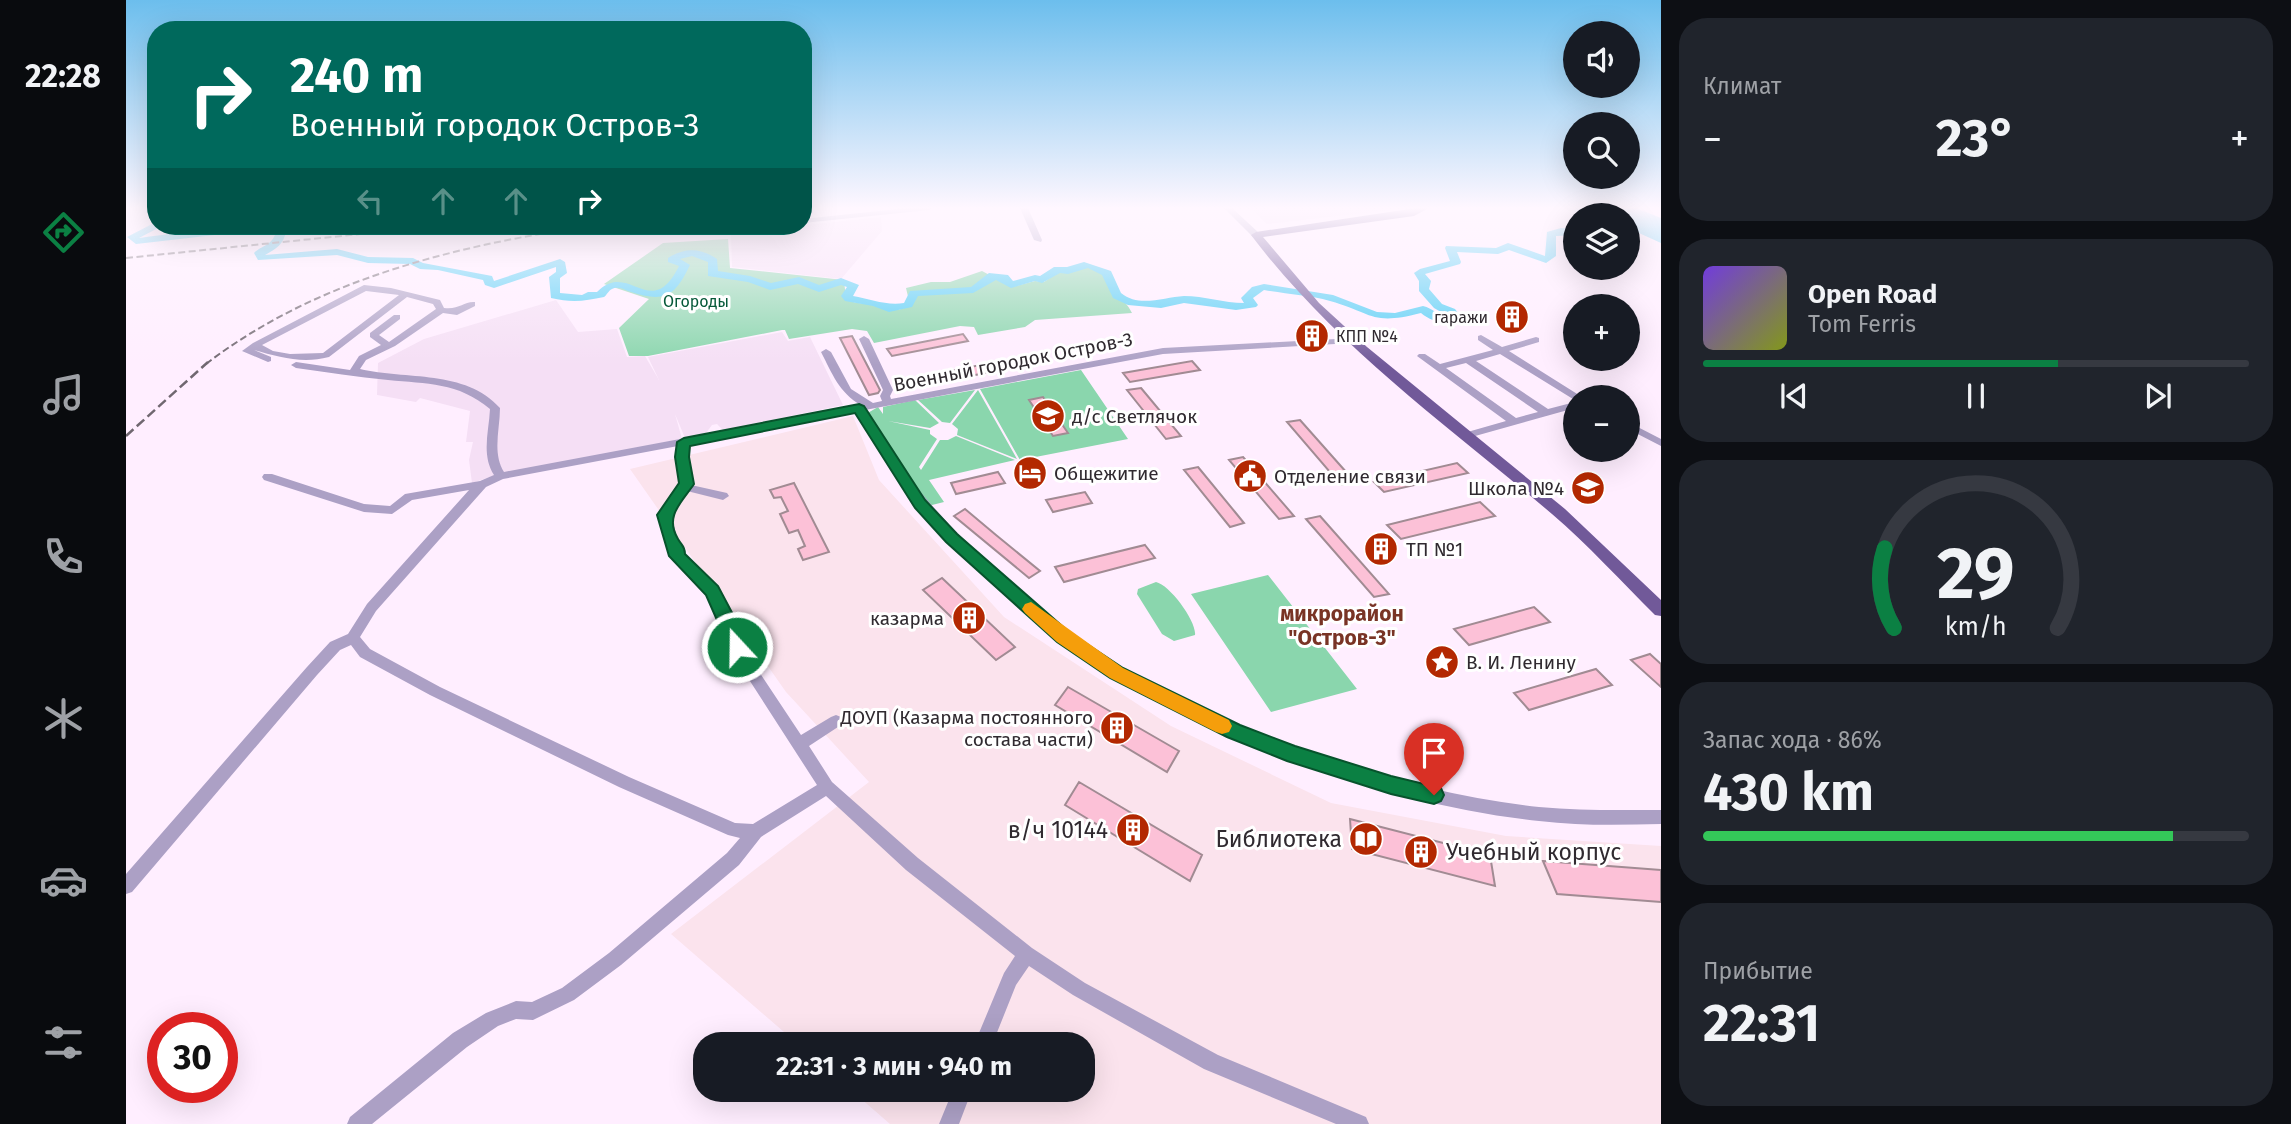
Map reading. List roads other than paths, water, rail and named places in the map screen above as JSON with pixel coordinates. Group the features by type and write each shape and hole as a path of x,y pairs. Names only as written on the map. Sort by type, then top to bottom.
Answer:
{"main road":[{"path":"1277,260 1315,305 1352,340 1560,513 1661,610"}],"street":[{"path":"359,369 311,367 249,354 247,351 364,288 372,287 437,302 441,310"},
{"path":"311,367 404,295"},
{"path":"359,369 371,352 388,346 441,310 457,312 472,304"},
{"path":"388,346 373,335 397,317"},
{"path":"1481,338 1563,388"},
{"path":"864,339 888,390 885,396 888,403"},
{"name":"Военный городок Остров-3","path":"482,484 501,476 1163,351 1352,340"},
{"path":"1439,367 1536,341"},
{"path":"256,345 260,350 307,359 326,355"},
{"path":"826,352 843,388 866,407 920,504 952,538 1063,637 1116,673 1234,731 1302,758 1391,785 1524,811 1616,820 1661,817"},
{"path":"1422,356 1515,422"},
{"path":"1468,359 1547,413"},
{"path":"335,363 436,381 483,396 495,408 492,453 496,471 501,476"},
{"path":"1468,435 1563,408"},
{"path":"1640,432 1661,443"},
{"path":"684,442 682,457 686,484 665,515 672,543 677,548 677,556 712,591 730,624 742,657 827,787 912,864 1026,954 1079,989 1211,1062 1359,1124"},
{"path":"268,477 364,508 392,510 409,497 482,484"},
{"path":"126,886 327,654 335,646 353,638 365,613 482,484"},
{"path":"684,487 723,496"},
{"path":"353,638 365,653 435,691 734,830 755,832"},
{"path":"798,744 836,721"},
{"path":"357,1124 460,1040 492,1019 516,1010 533,1011 568,994 615,959 733,859 755,832 827,787"},
{"path":"988,1032 1010,979 1026,954"},
{"path":"949,1124 958,1102"}],"waterway":[{"path":"388,260 413,261 420,266 438,267 488,278 489,283 494,285 560,262 562,273 554,277 555,296 585,299 588,295 600,295 608,286 618,285 653,295 665,293 676,284 685,265 673,260"},
{"path":"712,260 712,274 750,279 770,287 799,280 819,289 841,281 853,285 847,296 849,299 876,303 889,309 908,305 914,293 973,290 983,285 984,281 991,280 989,276 1004,277 1011,285 1035,278 1042,280 1058,269 1068,271 1088,265 1107,273 1119,298 1134,302 1169,304 1184,300 1244,306 1252,305 1247,298 1256,289 1264,287 1333,298 1375,315 1395,316 1423,309 1434,317 1446,319 1456,318 1451,311 1438,306 1423,289 1425,281 1419,273 1447,266 1455,260"}],"railway":[{"path":"206,364 248,335 293,310 340,288 424,260"},
{"path":"126,436 208,362"}],"place":[{"name":"гаражи","path":"1512,317"},
{"name":"КПП №4","path":"1312,336"},
{"name":"д/с Светлячок","path":"1048,416"},
{"name":"Общежитие","path":"1030,473"},
{"name":"Отделение связи","path":"1250,476"},
{"name":"Школа №4","path":"1588,488"},
{"name":"ТП №1","path":"1381,549"},
{"name":"казарма","path":"969,618"},
{"name":"В. И. Ленину","path":"1442,662"},
{"name":"ДОУП (Казарма постоянного состава части)","path":"1117,728"},
{"name":"в/ч 10144","path":"1133,830"},
{"name":"Библиотека","path":"1366,839"},
{"name":"Учебный корпус","path":"1421,852"}],"district":[{"name":"микрорайон \"Остров-3\"","path":"1342,626"}],"park label":[{"name":"Огороды","path":"696,301"}]}
